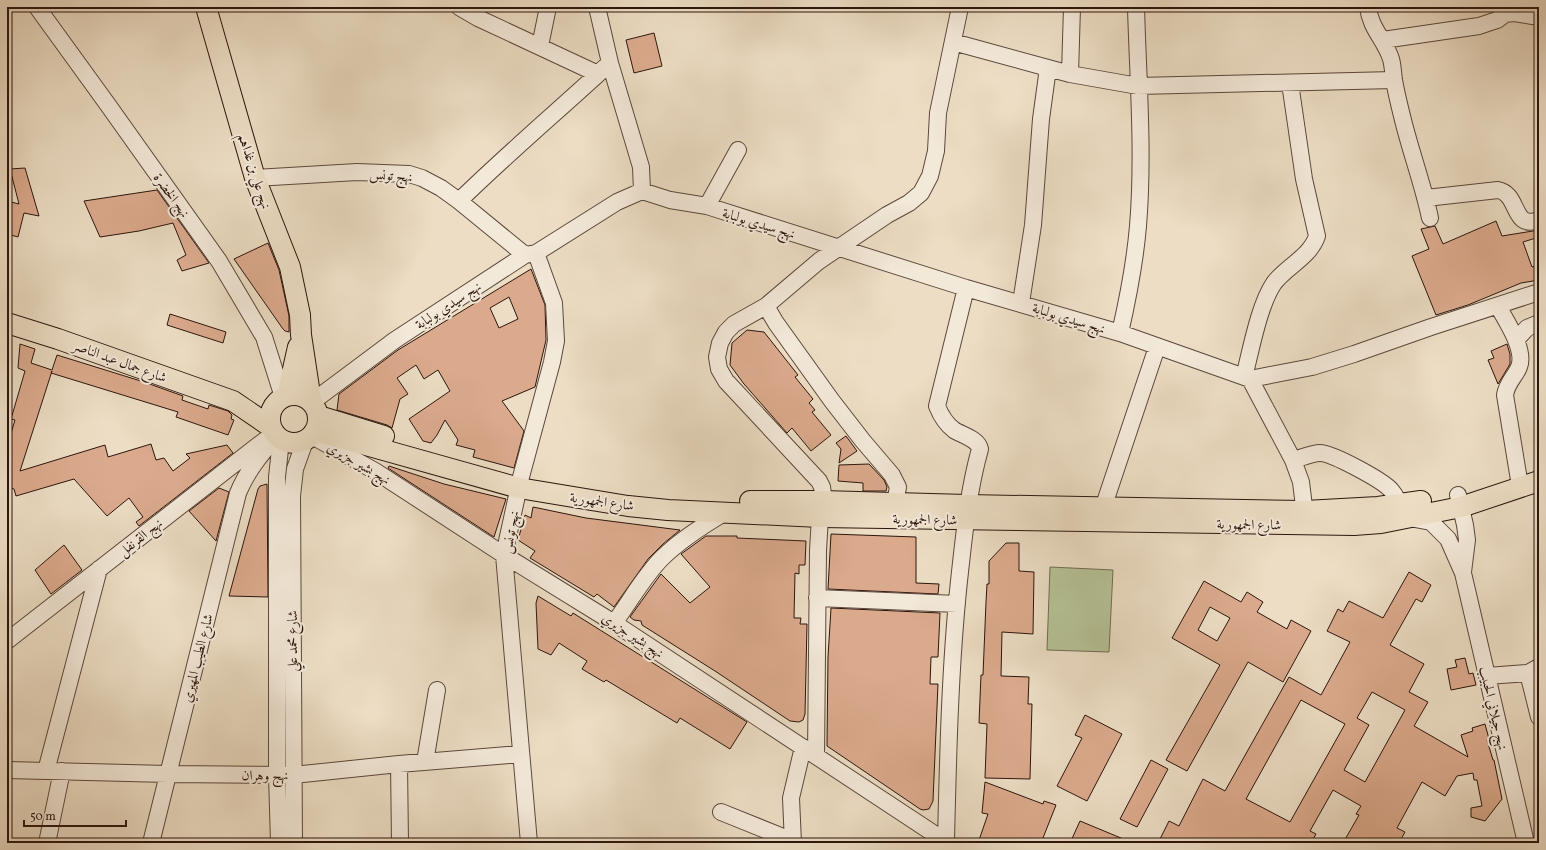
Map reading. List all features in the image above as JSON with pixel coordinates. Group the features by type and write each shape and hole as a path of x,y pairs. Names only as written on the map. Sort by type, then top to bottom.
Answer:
{"main road":[{"name":"نهج علي بن غذاهم","path":"206,7 255,178 290,267 299,309 312,421"},
{"name":"شارع جمال عبد الناصر","path":"7,323 58,339 232,401 276,434"},
{"name":"نهج علي بن غذاهم","path":"283,398 301,335"},
{"path":"295,395 304,396 312,421 293,443 276,434 270,420 270,413 283,398 295,395"},
{"name":"شارع جمال عبد الناصر","path":"232,401 283,398"},
{"name":"شارع الجمهورية","path":"312,421 520,482 628,506 724,513 821,509 895,503 966,513 1103,508 1305,518 1354,525 1381,523 1402,511 1459,501 1519,481 1539,470"},
{"name":"شارع الجمهورية","path":"1519,481 1539,481"},
{"name":"شارع الجمهورية","path":"520,482 620,493 758,501 821,509 966,513 1305,518"}],"street":[{"name":"نهج الخضرة","path":"37,7 219,261 264,337 283,398"},
{"path":"459,7 480,12 540,46 598,74"},
{"path":"540,46 548,7"},
{"path":"597,7 610,63 641,167 642,191"},
{"path":"721,812 793,842 791,798 810,751 821,509 823,494 819,481 726,381 718,369 717,356 720,344 726,332 734,324 766,306 819,261 887,214 909,203 921,193 930,176 936,150 938,114 960,7"},
{"path":"1070,74 1072,7"},
{"path":"1120,333 1132,279 1138,226 1141,119 1138,86 1136,7"},
{"path":"1368,7 1371,23 1378,35 1383,40 1393,65 1394,80 1402,116 1426,198 1430,218"},
{"path":"1383,40 1479,26 1497,20 1505,14 1514,13 1539,17"},
{"path":"953,42 1070,74 1138,86 1394,80"},
{"path":"459,201 504,158 610,63"},
{"path":"1021,303 1033,225 1040,119 1048,68"},
{"path":"1290,83 1304,179 1317,236 1308,253 1285,271 1274,284 1265,300 1247,378 1293,460 1301,482 1305,518"},
{"path":"707,206 738,150"},
{"name":"نهج تونس","path":"255,178 357,172 409,174 422,178 441,188 531,254 554,303 556,341 552,362 520,482 504,555 529,843"},
{"path":"1426,198 1498,190 1504,191 1508,195 1522,219 1526,222 1534,222 1539,220"},
{"name":"نهج سيدي بولبابة","path":"312,421 394,340 617,202 642,191 670,200 707,206 966,288 1120,333 1247,378"},
{"path":"947,842 952,669 957,604 966,513 980,446 954,430 946,423 937,406 966,288"},
{"path":"1247,378 1312,367 1431,327 1538,295"},
{"path":"766,306 776,323 832,401 862,440 892,475 898,487 895,503"},
{"path":"1498,306 1516,340 1521,353 1519,368 1506,386 1505,395 1519,481"},
{"path":"1516,340 1527,328 1539,323"},
{"path":"1103,508 1157,347"},
{"name":"نهج بشير جزيري","path":"312,421 375,471 504,555 614,623 947,842"},
{"name":"شارع محمد علي","path":"279,843 285,775 292,496 295,469 312,421"},
{"name":"شارع محمد علي","path":"276,434 285,775 294,843"},
{"name":"شارع الطيب المهيري","path":"151,843 238,493 259,456 276,434"},
{"name":"نهج القرنفل","path":"9,635 99,569 276,434"},
{"path":"1293,460 1319,453 1330,456 1379,481 1390,489 1402,511"},
{"name":"نهج جيلاني الحبيب","path":"1459,501 1467,540 1463,573"},
{"name":"نهج جيلاني الحبيب","path":"1402,511 1431,522 1448,539 1463,573 1526,843"},
{"path":"614,623 661,559 696,529 724,513"},
{"path":"47,843 54,771 99,569"},
{"path":"817,598 957,604"},
{"path":"1486,676 1534,678 1539,717"},
{"path":"425,762 437,690"},
{"name":"نهج وهران","path":"7,770 285,775 521,754"},
{"path":"400,764 400,843"}],"green space":[{"path":"1050,567 1113,570 1109,652 1047,650"}],"building":[{"path":"654,33 662,66 634,73 626,40"},
{"path":"25,168 39,216 24,213 18,237 7,234 7,201 19,204 10,169"},
{"path":"157,190 209,263 182,271 177,260 186,255 173,223 139,231 100,237 84,201"},
{"path":"1496,221 1502,236 1539,230 1539,237 1523,242 1532,267 1536,266 1539,280 1521,283 1468,305 1436,315 1412,256 1429,249 1421,229 1435,226 1443,244"},
{"path":"268,243 279,270 289,316 289,332 283,329 234,259"},
{"path":"531,269 545,305 546,340 535,387 502,401 524,431 514,468 473,457 475,450 456,445 458,440 445,420 431,443 423,441 409,419 450,391 438,370 424,379 416,365 397,378 408,394 400,399 392,428 387,425 337,410 339,394 398,350","holes":["509,297 518,319 499,328 490,308"]},
{"path":"170,314 226,332 223,343 167,325"},
{"path":"747,330 764,332 798,375 795,377 813,399 809,403 815,410 812,412 831,435 811,451 792,428 787,433 744,384 730,365 732,343"},
{"path":"20,344 35,349 31,363 52,370 57,355 144,382 183,396 182,400 208,409 209,405 228,411 232,415 231,419 234,420 228,435 176,417 178,412 51,373 20,471 105,445 108,457 151,444 156,460 164,458 173,471 190,458 186,454 227,445 233,453 139,526 136,522 143,517 129,498 107,516 74,479 16,496 14,489 7,487 7,447 15,420 11,419 25,371 18,368"},
{"path":"1507,344 1510,354 1510,364 1498,384 1488,360 1494,358 1491,351"},
{"path":"846,436 857,451 839,463 841,449 836,443"},
{"path":"869,464 884,480 887,487 886,491 863,491 863,483 838,481 839,465"},
{"path":"389,466 444,484 506,499 494,537 388,468"},
{"path":"267,484 268,597 229,596 258,489 260,486"},
{"path":"219,488 229,492 216,541 189,511"},
{"path":"533,507 586,518 680,530 648,559 614,607 597,594 594,597 530,558 535,551 518,540 525,515 531,518"},
{"path":"831,534 916,537 916,583 939,584 938,594 828,589"},
{"path":"706,536 737,536 737,538 806,541 805,565 799,565 799,574 795,573 794,618 801,618 800,624 807,624 805,714 803,720 799,722 790,721 642,625 641,621 634,620 630,617 661,574 690,603 710,587 681,554"},
{"path":"1006,543 1019,543 1019,571 1034,572 1033,634 1002,632 1001,676 1029,677 1028,704 1032,704 1030,779 985,778 987,724 979,723 981,675 983,675 987,584 989,584 989,561"},
{"path":"64,545 82,570 51,594 35,570"},
{"path":"1409,572 1431,585 1422,602 1416,599 1390,645 1424,664 1409,692 1428,702 1414,726 1468,757 1461,735 1473,731 1472,728 1485,724 1489,739 1487,740 1494,760 1502,799 1485,821 1471,817 1471,808 1482,806 1477,780 1474,780 1473,773 1457,776 1445,796 1422,782 1397,828 1405,832 1399,843 1343,843 1359,815 1356,814 1361,806 1333,790 1310,831 1316,834 1311,843 1158,843 1169,821 1179,826 1203,779 1225,791 1289,677 1321,695 1350,642 1327,631 1338,609 1343,612 1349,601 1383,618","holes":["1372,692 1405,710 1365,782 1344,770 1369,725 1357,718","1301,700 1345,724 1290,822 1246,799"]},
{"path":"1204,581 1241,602 1247,592 1263,602 1257,612 1287,629 1291,620 1311,631 1283,682 1248,662 1187,771 1166,760 1220,665 1172,638","holes":["1210,607 1230,618 1217,641 1198,630"]},
{"path":"538,596 571,616 573,613 747,722 730,749 680,718 677,723 606,680 604,682 582,669 587,661 559,643 551,655 538,649 536,603"},
{"path":"831,608 940,613 938,657 931,657 930,684 938,684 933,801 929,809 920,809 827,746 828,657"},
{"path":"1465,658 1469,674 1473,673 1476,685 1451,690 1447,669 1457,667 1455,660"},
{"path":"1085,715 1122,734 1087,801 1057,786 1082,738 1075,735"},
{"path":"1151,760 1168,769 1137,827 1120,819"},
{"path":"985,782 1043,804 1044,801 1056,805 1041,843 978,843 988,814 982,813"},
{"path":"1080,821 1133,843 1070,843"}]}
